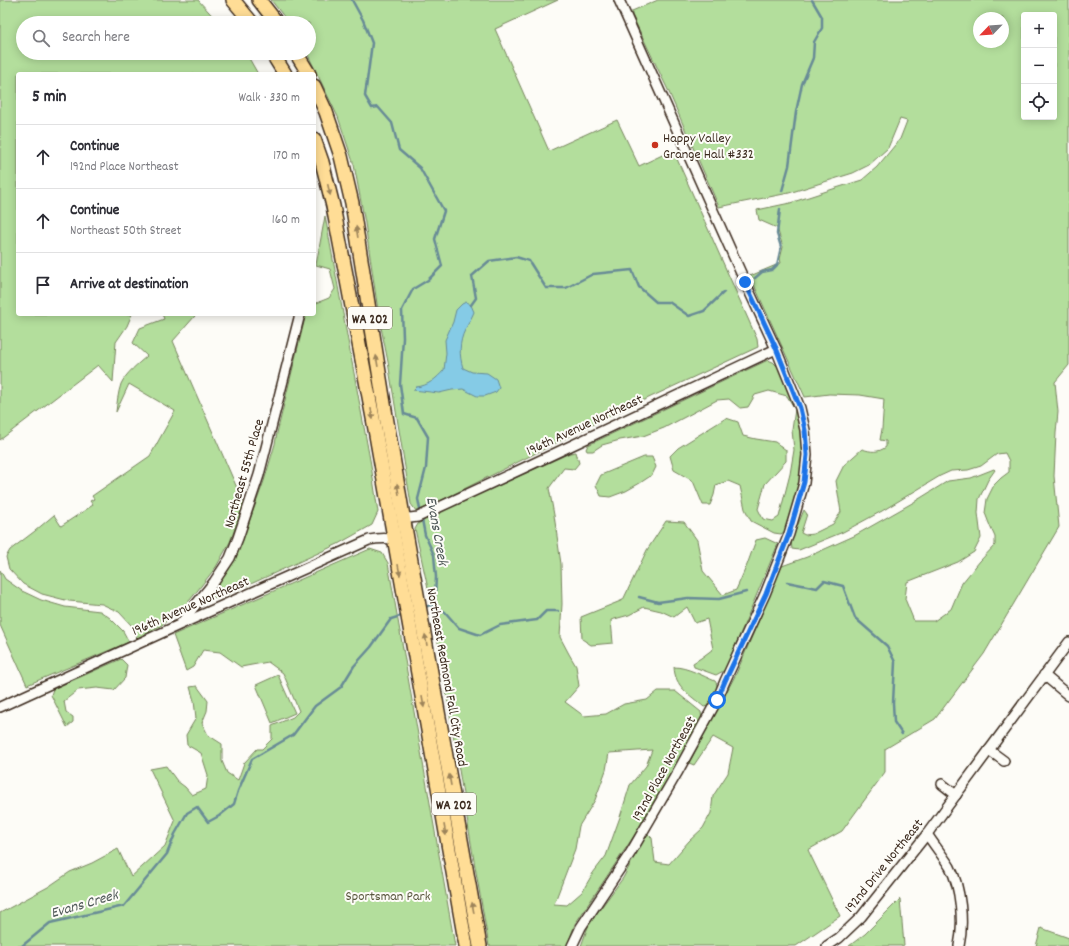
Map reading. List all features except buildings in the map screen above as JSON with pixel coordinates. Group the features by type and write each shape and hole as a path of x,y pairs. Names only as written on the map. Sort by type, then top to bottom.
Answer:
{"main road":[{"path":"234,0 247,16"},
{"path":"259,0 272,16"},
{"path":"276,60 284,72"},
{"path":"300,60 308,72"},
{"name":"Northeast Redmond Fall City Road","path":"316,90 326,112 341,156 352,202 403,516 480,946"},
{"name":"Northeast Redmond Fall City Road","path":"316,145 333,206 388,504 466,946"},
{"path":"388,504 403,516"},
{"path":"394,539 410,555"}],"street":[{"name":"192nd Place Northeast","path":"572,946 581,928 631,852 717,700 766,594 789,534 804,482 807,455 805,430 800,408 776,348 619,0"},
{"name":"Northeast 55th Place","path":"179,625 214,582 230,558 238,538 259,475 299,316"},
{"name":"196th Avenue Northeast","path":"403,516 410,518 422,515 521,470 776,348"},
{"name":"196th Avenue Northeast","path":"0,707 369,540 378,538 394,539"},
{"name":"192nd Drive Northeast","path":"827,946 839,938 861,917 956,795 1069,642"},
{"path":"1044,675 1069,696"},
{"path":"988,750 1004,761"},
{"path":"942,784 956,795"},
{"path":"926,834 950,868 957,886 961,905 961,938 959,946"}],"green space":[{"path":"0,0 198,0 213,16 16,16 16,60 250,60 257,72 16,72 16,316 131,316 127,326 116,342 113,382 98,365 0,440"},
{"path":"271,0 558,0 495,29 549,151 617,120 639,166 673,150 757,339 758,347 612,415 424,509 416,511 411,504 388,362 379,317 365,223 354,165 338,117 310,60 316,60 316,16 284,16"},
{"path":"658,0 1069,0 1069,365 1055,382 1058,412 1054,476 1059,527 984,654 935,719 885,749 885,772 842,831 808,850 840,916 796,946 581,946 589,924 623,878 647,833 652,838 655,862 669,864 689,841 703,828 711,813 713,796 728,773 733,748 713,737 694,765 689,763 736,674 782,566 807,557 854,536 948,481 971,478 994,469 995,470 988,480 979,499 978,513 981,538 974,552 958,562 907,582 905,599 914,621 934,621 951,609 962,583 995,545 995,537 985,513 987,499 994,485 1009,472 1009,461 1005,453 997,454 981,466 968,470 951,471 843,532 799,550 792,549 791,541 804,510 807,514 801,533 805,535 813,534 833,524 841,512 836,481 844,465 862,449 874,451 886,447 886,441 880,440 884,399 860,395 829,394 805,397 750,276 781,263 780,259 783,247 777,228 759,220 757,210 790,203 862,180 877,167 900,139 907,121 900,119 888,148 869,165 853,173 789,193 719,207 668,90 632,15 632,11"},
{"path":"325,216 371,465 378,512 372,525 338,544 218,599 213,597 213,592 228,571 241,544 264,481 275,444 306,316 316,316 316,303 329,298 335,289 330,269 316,265"},
{"path":"163,316 195,316 173,341 244,504 230,542 216,567 190,600 162,625 137,638 132,626 119,612 102,604 69,601 42,594 23,584 9,569 6,557 10,550 54,515 61,526 93,505 90,501 94,499 92,496 150,456 175,411 129,384 116,412 119,391 123,380 132,369 147,356 133,343 140,328 164,319"},
{"path":"768,360 773,362 780,369 798,411 803,435 803,465 800,489 787,530 781,534 774,533 751,521 745,509 740,486 728,481 716,485 710,505 703,505 693,481 674,470 670,456 678,448 726,418 738,422 743,436 775,442 786,450 786,461 765,484 758,509 763,519 773,521 779,517 790,474 794,450 792,430 795,409 787,396 769,391 755,395 748,407 740,408 729,399 717,400 664,428 643,436 602,445 593,451 587,451 586,449 588,445"},
{"path":"576,452 579,463 574,469 564,468 549,488 561,564 562,604 560,637 576,666 579,686 565,702 584,716 606,714 624,704 647,700 658,691 675,691 701,712 702,720 634,836 575,924 567,946 489,946 433,612 415,529 418,524 429,517 570,453","holes":["652,750 646,766 630,785 606,856 593,873 582,892 567,905 554,904 575,849 579,826 595,800 606,770 609,753"]},
{"path":"644,457 652,457 656,467 652,475 626,491 610,497 601,496 596,485 601,475"},
{"path":"666,521 684,522 697,540 703,571 723,595 736,590 756,540 765,538 778,544 725,670 716,675 694,667 693,663 713,649 707,619 695,623 687,607 674,617 661,611 644,607 629,615 611,620 613,643 591,645 582,639 581,617 623,600 647,550"},
{"name":"Sportsman Park","path":"370,549 382,553 388,563 455,946 0,946 0,913 48,887 70,872 92,863 118,849 131,877 165,846 175,821 150,769 166,766 177,781 192,795 206,789 208,775 201,753 187,745 186,735 196,718 194,701 190,687 197,686 208,701 207,711 202,723 208,735 222,744 222,761 227,773 238,780 244,763 257,749 262,749 272,739 272,726 293,717 299,711 283,673 268,662 241,667 220,652 203,650 193,667 186,671 173,635"},
{"path":"0,570 5,579 22,591 41,600 65,607 100,611 110,618 123,631 129,642 27,685 0,625"},
{"path":"121,659 127,665 125,678 114,690 97,688 78,690 64,701 66,712 73,717 73,722 67,727 51,695 53,689"},
{"path":"674,667 690,670 715,681 717,684 716,691 708,706 704,707 684,690 677,680"},
{"path":"278,675 295,713 272,723 256,685"},
{"path":"900,899 904,945 849,946 865,934"},
{"path":"1041,928 1069,938 1069,946 1036,946"}],"water":[{"path":"466,302 471,305 474,312 465,330 461,344 460,353 463,368 472,372 487,373 496,379 499,388 496,392 485,396 477,396 463,389 439,393 413,390 416,387 432,382 444,370 446,353 445,340 453,322 456,310"}],"waterway":[{"name":"Evans Creek","path":"352,0 363,20 372,43 365,96 372,108 378,107 392,123 399,150 420,168 444,211 435,239 442,266 428,280 413,289 402,310 403,338 400,384 404,414 417,418 428,437 426,468 418,499 425,535 434,555 436,577 435,597 430,605 424,608"},
{"path":"782,191 789,166 796,112 802,84 813,58 814,42 822,28 822,17 812,0"},
{"path":"755,278 762,272 772,270 777,265 781,247 777,234 780,209"},
{"path":"471,305 476,298 472,276 489,261 516,257 529,261 546,288 566,288 593,274 632,270 639,287 656,302 669,302 689,316 704,311 724,292"},
{"path":"787,582 817,588 824,581 843,586 855,618 887,646 895,662 893,703 894,722 902,734"},
{"path":"639,597 658,602 688,598 719,599 746,592"},
{"path":"430,605 445,612 459,628 480,635 500,625 537,620 546,611 558,611"},
{"name":"Evans Creek","path":"22,946 50,923 124,906 167,854 175,834 187,813 197,807 208,822 219,816 234,804 252,759 293,735 315,706 341,687 354,666 371,647 391,619 404,615"}],"place":[{"name":"Happy Valley Grange Hall #332","path":"655,145"}],"route":[{"path":"717,700 766,594 789,534 804,482 807,455 805,430 800,408 776,348 745,282"}]}
